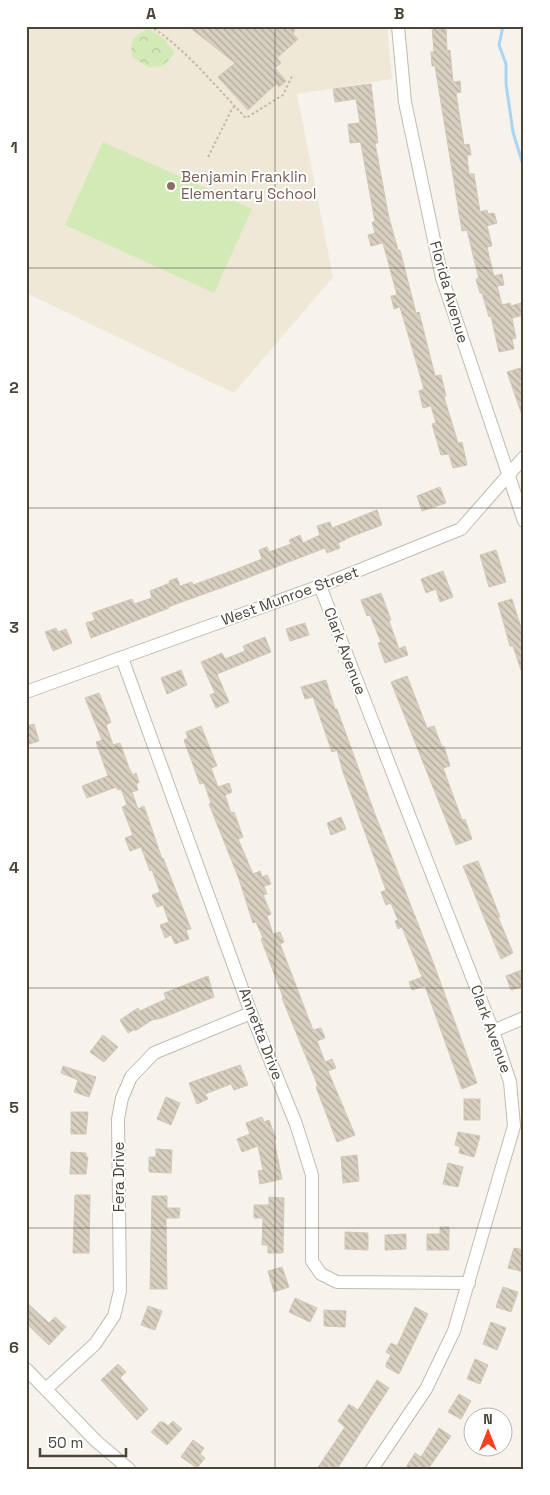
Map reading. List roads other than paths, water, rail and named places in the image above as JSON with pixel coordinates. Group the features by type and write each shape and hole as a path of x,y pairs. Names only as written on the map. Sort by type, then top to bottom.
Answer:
{"street":[{"name":"Florida Avenue","path":"398,26 405,102 442,278 524,522"},
{"name":"West Munroe Street","path":"26,692 320,586 461,530 524,456"},
{"name":"Clark Avenue","path":"320,586 494,1031 510,1082 514,1126 454,1331 426,1388 372,1469"},
{"name":"Annetta Drive","path":"122,658 251,1013 296,1124 312,1175 312,1261 321,1274 337,1282 469,1283"},
{"name":"Fera Drive","path":"46,1388 95,1344 114,1316 120,1292 118,1119 122,1098 131,1077 154,1053 251,1013"},
{"path":"494,1031 524,1018"},
{"path":"26,1369 96,1441 129,1469"}],"waterway":[{"path":"503,26 499,45 506,64 506,84 513,132 524,168"}],"tram line":[{"path":"523,26 524,32"}],"place":[{"name":"Benjamin Franklin Elementary School","path":"171,186"}]}
